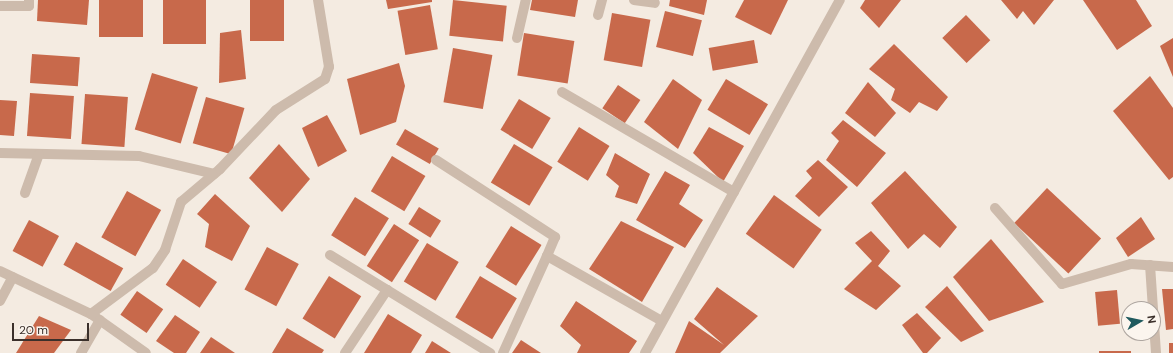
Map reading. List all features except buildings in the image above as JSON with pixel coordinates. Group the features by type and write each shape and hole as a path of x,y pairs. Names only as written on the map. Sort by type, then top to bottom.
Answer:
{"street":[{"path":"0,6 29,6 29,0"},
{"path":"91,314 153,268 165,250 182,202 214,174 276,110 325,79 329,68 318,0"},
{"path":"517,38 526,0"},
{"path":"598,15 602,0"},
{"path":"634,0 655,4"},
{"path":"645,353 840,0"},
{"path":"562,92 734,192"},
{"path":"0,153 139,156 214,174"},
{"path":"25,193 39,154"},
{"path":"436,160 555,237 503,353"},
{"path":"995,208 1062,284 1131,264 1173,268"},
{"path":"330,255 490,353"},
{"path":"547,256 662,321"},
{"path":"1150,266 1152,301"},
{"path":"0,271 91,314 146,353"},
{"path":"0,301 13,277"},
{"path":"345,353 387,290"},
{"path":"81,353 100,320"},
{"path":"1155,341 1156,353"}]}
